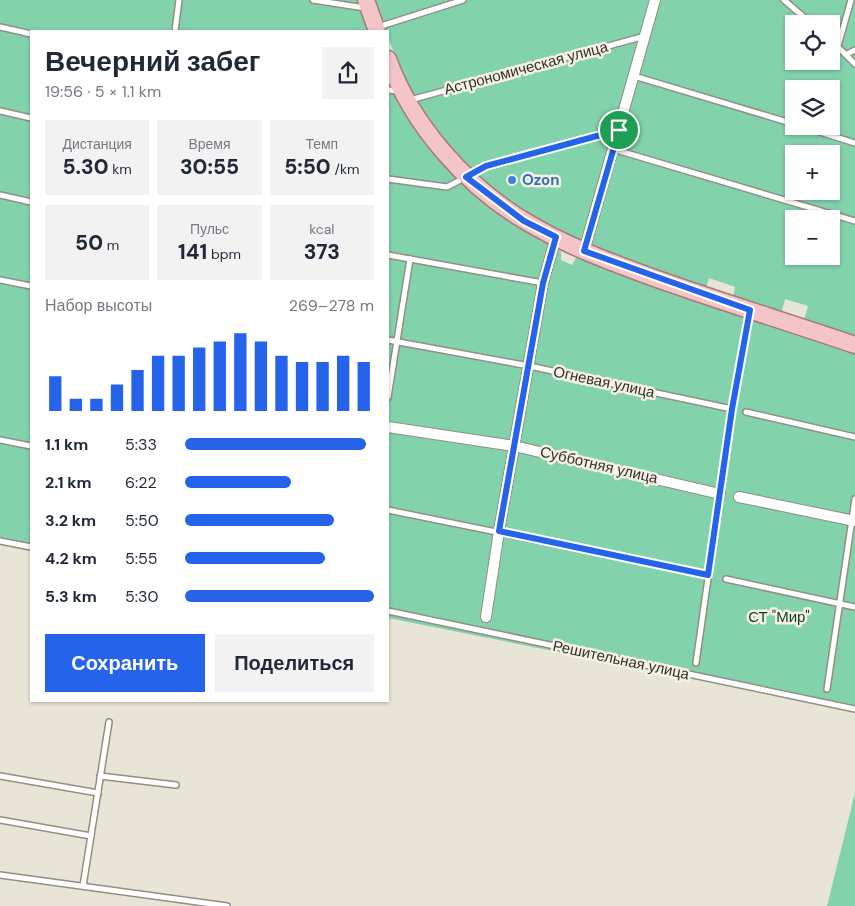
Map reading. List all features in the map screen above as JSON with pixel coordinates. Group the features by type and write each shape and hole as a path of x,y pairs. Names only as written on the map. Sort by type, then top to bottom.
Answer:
{"main road":[{"path":"367,4 376,29"},
{"path":"389,62 398,94 443,152 466,177 524,221 584,251 855,345"}],"street":[{"path":"584,251 655,0"},
{"path":"486,617 499,531 543,283 556,237"},
{"name":"Субботняя улица","path":"389,426 514,446 720,494"},
{"path":"738,498 853,520"}],"lane":[{"path":"175,30 179,0"},
{"path":"313,0 367,4"},
{"path":"376,29 463,0"},
{"path":"784,0 802,15"},
{"path":"840,39 851,0"},
{"path":"0,27 30,34"},
{"name":"Астрономическая улица","path":"398,94 646,36"},
{"path":"840,48 855,64"},
{"path":"847,54 855,50"},
{"path":"634,76 785,121"},
{"path":"0,111 30,118"},
{"path":"389,178 447,187 486,166 619,130"},
{"path":"830,135 855,143"},
{"path":"613,149 855,221"},
{"path":"0,195 30,202"},
{"path":"389,255 543,283"},
{"path":"389,390 410,259"},
{"path":"0,280 30,286"},
{"path":"696,664 732,409 750,310"},
{"name":"Огневая улица","path":"389,340 529,366 732,409"},
{"path":"746,412 855,437"},
{"path":"0,440 30,446"},
{"path":"827,689 855,499"},
{"path":"389,510 499,531 708,575"},
{"path":"0,541 30,547"},
{"path":"726,579 855,607"},
{"name":"Решительная улица","path":"389,611 855,709"},
{"path":"83,886 109,722"},
{"path":"0,776 98,793"},
{"path":"100,776 176,785"},
{"path":"0,820 91,836"},
{"path":"0,875 227,906"}],"green space":[{"path":"0,0 363,0 373,30 30,30 30,551 0,545"},
{"path":"374,0 855,0 855,345 802,327 808,306 785,299 779,323 732,304 735,287 709,278 704,296 581,251 498,198 431,130 403,77 389,40 389,30 385,30"},
{"name":"СТ \"Мир\"","path":"389,69 495,206 527,232 561,252 561,260 572,265 576,258 855,352 855,711 389,618"},
{"path":"855,793 855,906 827,906"}],"place":[{"name":"Ozon","path":"512,180"}],"route":[{"path":"619,130 584,251 697,293 750,310 732,409 708,575 499,531 543,283 556,237 524,221 466,177 486,166 619,130"}]}
